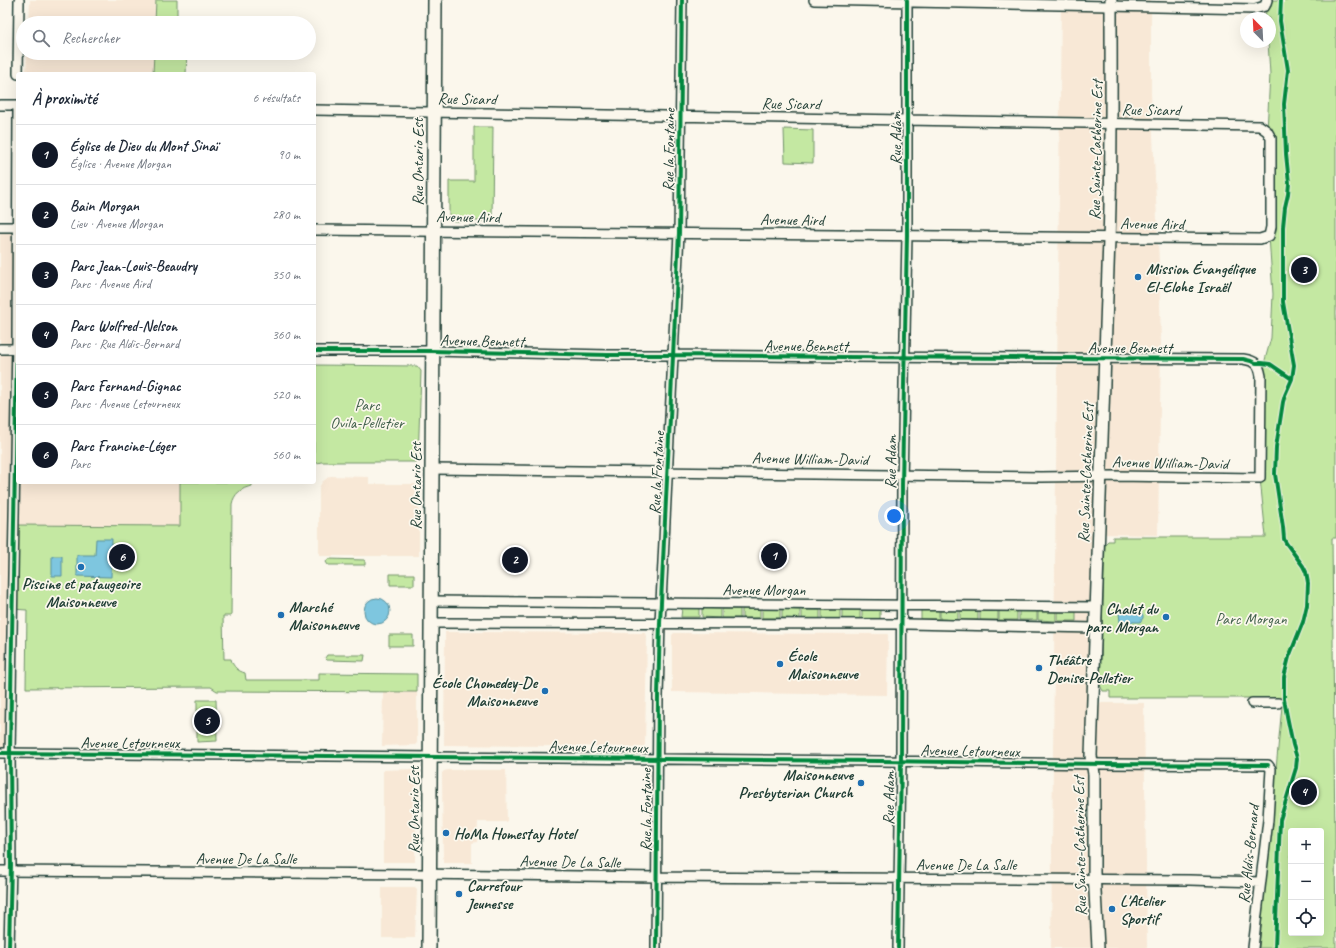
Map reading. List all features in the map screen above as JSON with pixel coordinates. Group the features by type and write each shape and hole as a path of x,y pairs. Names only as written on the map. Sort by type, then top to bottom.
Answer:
{"main road":[{"name":"Rue Ontario Est","path":"429,948 435,0"}],"street":[{"path":"18,0 18,16"},
{"name":"Rue la Fontaine","path":"656,948 657,759 660,623 679,233 682,0"},
{"path":"814,0 1111,3 1255,9 1266,3"},
{"name":"Rue Adam","path":"898,948 900,878 902,474 907,235 907,1"},
{"name":"Rue Sainte-Catherine Est","path":"1098,948 1095,880 1094,774 1092,751 1100,476 1110,237 1112,124 1111,3"},
{"path":"18,60 18,72"},
{"path":"0,105 16,105"},
{"name":"Rue Sicard","path":"316,110 1260,126 1267,131 1271,138 1271,227 1269,236"},
{"path":"0,227 16,227"},
{"name":"Avenue Aird","path":"316,230 1260,239 1269,236"},
{"path":"0,350 16,349"},
{"name":"Avenue Bennett","path":"316,351 432,351 607,355 1040,359 1244,359 1256,363 1260,369 1261,376 1260,478"},
{"path":"9,948 10,753 16,407"},
{"name":"Avenue William-David","path":"432,469 1041,477 1100,476 1260,478"},
{"name":"Avenue Morgan","path":"431,601 1096,607"},
{"path":"431,623 901,624 1095,628"},
{"path":"1252,703 1278,703"},
{"name":"Avenue Letourneux","path":"0,753 1268,765"},
{"name":"Rue Aldis-Bernard","path":"1253,948 1268,820 1271,769 1268,765"},
{"name":"Avenue De La Salle","path":"0,871 1189,880 1260,882"}],"shaded area":[{"path":"30,0 156,0 155,16 29,16"},
{"path":"1061,0 1151,0 1151,93 1159,262 1161,345 1158,535 1094,534 1090,703 1144,703 1147,948 1051,948"},
{"path":"27,60 154,60 153,72 26,72"},
{"path":"0,227 16,227 16,346 0,347"},
{"path":"16,349 16,484 180,484 180,526 14,525 10,753 0,753 0,350"},
{"name":"Marché Maisonneuve","path":"330,476 369,477 369,484 419,484 419,556 319,556 319,488 322,482"},
{"name":"École Chomedey-De Maisonneuve","path":"445,632 646,633 645,745 642,747 444,745"},
{"name":"École Maisonneuve","path":"674,633 887,634 887,695 672,692 672,635"},
{"path":"383,692 417,692 417,743 415,745 382,746"},
{"path":"414,769 417,772 415,862 383,862 383,770"},
{"path":"448,770 506,770 507,822 478,822 477,842 472,843 472,863 443,863 442,773"},
{"path":"382,887 415,887 417,889 415,938 382,938"}],"green space":[{"path":"156,0 177,0 177,16 155,16"},
{"name":"Parc Morgan","path":"1265,0 1336,0 1336,538 1332,538 1336,948 1259,948 1282,706 1281,698 1110,698 1110,691 1103,691 1100,685 1105,544 1108,541 1113,541 1113,537 1266,537 1260,478 1265,360 1271,338 1273,294 1269,236 1267,131 1270,74 1268,48 1276,48 1276,12 1266,12"},
{"path":"154,60 187,60 186,72 153,72"},
{"path":"474,127 493,127 492,221 454,221 450,219 449,216 449,181 474,181"},
{"path":"784,129 813,130 813,163 785,162"},
{"name":"Parc Ovila-Pelletier","path":"316,365 417,366 421,371 418,462 321,462 316,463"},
{"path":"180,484 252,484 252,486 241,490 236,494 232,504 231,616 223,616 224,659 231,659 236,668 245,673 246,680 319,680 319,673 417,674 417,692 217,691 211,687 26,688 27,610 12,609 14,525 180,526"},
{"path":"328,559 365,560 365,565 328,565 326,562"},
{"path":"390,574 414,574 414,585 390,585"},
{"path":"682,608 699,608 699,617 681,617"},
{"path":"702,608 720,609 720,618 702,617"},
{"path":"722,609 740,609 740,618 722,618"},
{"path":"742,609 760,609 760,618 742,618"},
{"path":"762,609 780,609 780,618 762,618"},
{"path":"782,609 800,610 800,619 782,618"},
{"path":"802,610 820,610 820,619 802,619"},
{"path":"822,610 840,610 840,619 822,619"},
{"path":"842,610 860,610 860,619 842,619"},
{"path":"862,610 880,610 880,619 862,619"},
{"path":"921,610 939,610 939,619 921,619"},
{"path":"940,611 958,611 958,620 940,619"},
{"path":"960,611 978,611 978,620 960,620"},
{"path":"980,611 998,611 998,620 980,620"},
{"path":"999,611 1017,611 1017,620 999,620"},
{"path":"1019,611 1037,611 1037,620 1019,620"},
{"path":"1038,611 1056,612 1056,621 1038,620"},
{"path":"1058,612 1076,612 1076,621 1058,621"},
{"path":"389,635 413,635 413,646 389,646"},
{"path":"327,655 365,655 364,661 327,660 325,658"},
{"path":"197,700 216,700 217,741 197,742"}],"water":[{"path":"96,539 112,539 111,577 77,576 77,555 95,555"},
{"path":"52,556 62,556 62,576 52,576"},
{"path":"377,598 386,602 390,611 386,620 377,624 368,620 364,611 368,602"},
{"path":"1120,612 1139,612 1143,615 1143,618 1140,622 1120,622"}],"cycle path":[{"path":"656,948 660,623 679,233 682,0"},
{"path":"898,948 901,761 902,484 907,235 907,0"},
{"path":"1275,948 1280,820 1296,768 1297,758 1284,699 1284,677 1289,657 1303,622 1307,605 1308,583 1303,566 1284,539 1275,474 1276,447 1283,402 1292,379 1294,365 1283,302 1283,227 1289,183 1284,104 1288,70 1280,21 1281,0"},
{"path":"316,351 432,351 607,355 1243,359 1256,363 1270,364 1292,379"},
{"path":"9,948 11,865 10,753 16,407"},
{"path":"0,753 1268,765"}],"place":[{"name":"Parc Jean-Louis-Beaudry","path":"1304,270"},
{"name":"Mission Évangélique El-Elohe Israël","path":"1138,277"},
{"name":"Église de Dieu du Mont Sinaï","path":"774,556"},
{"name":"Parc Francine-Léger","path":"122,557"},
{"name":"Bain Morgan","path":"515,560"},
{"name":"Piscine et pataugeoire Maisonneuve","path":"81,567"},
{"name":"Marché Maisonneuve","path":"281,615"},
{"name":"Chalet du parc Morgan","path":"1166,617"},
{"name":"École Maisonneuve","path":"780,664"},
{"name":"Théâtre Denise-Pelletier","path":"1039,668"},
{"name":"École Chomedey-De Maisonneuve","path":"545,691"},
{"name":"Parc Fernand-Gignac","path":"207,721"},
{"name":"Maisonneuve Presbyterian Church","path":"861,783"},
{"name":"Parc Wolfred-Nelson","path":"1304,792"},
{"name":"HoMa Homestay Hotel","path":"446,833"},
{"name":"Carrefour Jeunesse","path":"459,894"},
{"name":"L'Atelier Sportif","path":"1112,909"}]}
